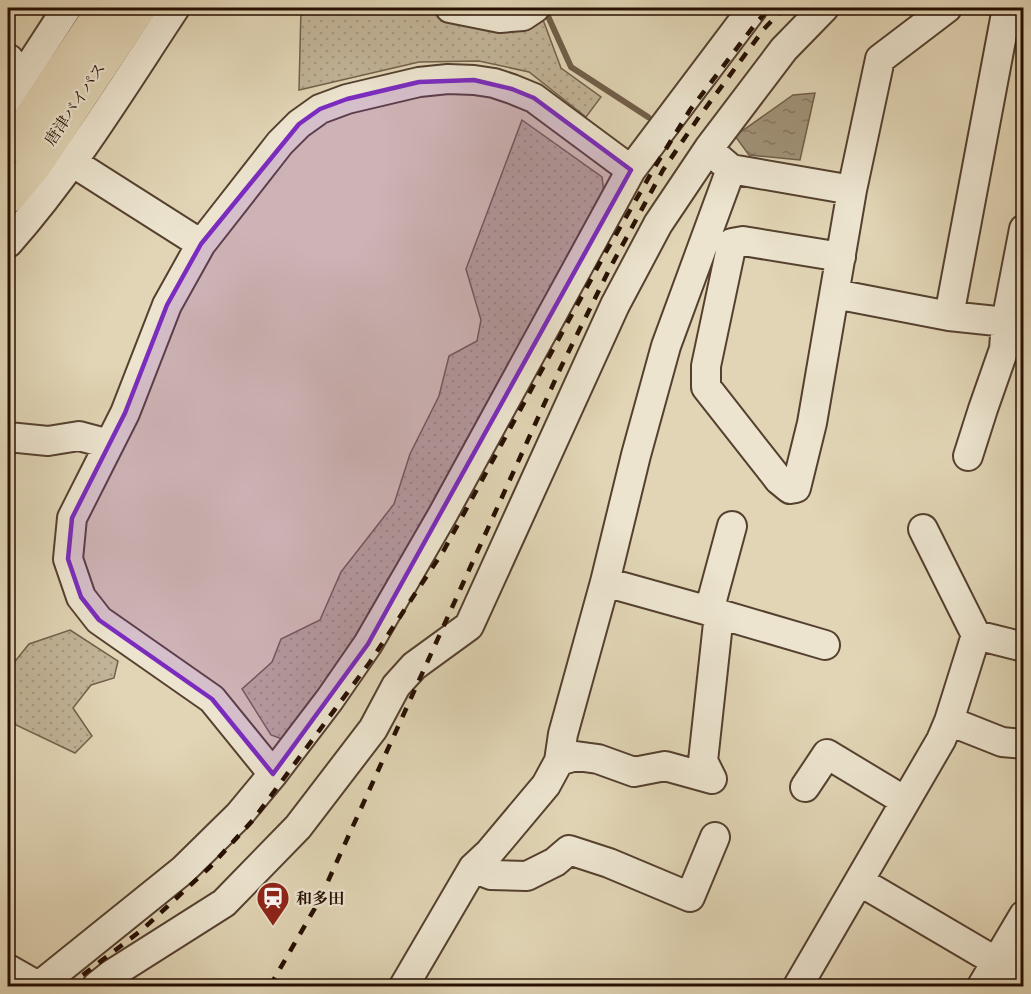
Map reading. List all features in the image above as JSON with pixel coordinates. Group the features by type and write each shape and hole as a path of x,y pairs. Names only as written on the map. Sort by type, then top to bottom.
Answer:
{"highway":[{"name":"唐津バイパス","path":"8,147 100,23 139,8"},
{"name":"唐津バイパス","path":"8,197 34,166 100,23"}],"street":[{"path":"8,99 100,23 175,8"},
{"path":"450,8 500,18 523,16 535,8"},
{"path":"97,987 112,974 224,903 298,827 373,729 396,686 414,666 469,626 615,305 658,224 708,148 784,49 824,8"},
{"path":"841,256 743,241 732,243 706,366 706,387 779,480 790,489 796,488 812,423 835,294 852,190 880,59 947,8"},
{"path":"949,316 1007,8"},
{"path":"8,969 38,987 183,870 239,815 273,774 368,644 444,514 632,170 748,9"},
{"path":"8,243 32,216 72,162 100,23"},
{"path":"273,774 212,699 99,620 81,597 68,558 72,518 125,413 167,305 201,244 280,143 306,119 320,109 347,99 419,82 448,79 474,80 494,83 534,98 632,170"},
{"path":"708,148 731,169 852,190"},
{"path":"72,162 201,244"},
{"path":"404,987 473,868 489,853 546,785 559,761 563,734 666,346 731,169"},
{"path":"968,456 1004,349 1006,322 1023,229"},
{"path":"835,294 949,316 1006,322"},
{"path":"8,437 48,441 79,436 110,444"},
{"path":"559,761 576,756 597,759 634,772 664,766 712,779 703,761 714,612 732,526"},
{"path":"798,987 941,740 976,635 923,529"},
{"path":"605,582 825,645"},
{"path":"976,635 1023,647"},
{"path":"949,721 1002,742 1023,744"},
{"path":"805,787 827,754 905,801"},
{"path":"473,868 491,876 527,876 555,862 569,850 609,863 690,897 715,837"},
{"path":"859,881 1023,978"},
{"path":"982,987 1023,915"}],"highlighted area":[{"path":"474,80 512,89 534,98 631,170 368,644 273,774 212,699 99,620 81,597 68,559 72,518 125,413 167,305 201,244 299,124 320,109 347,99 419,82"}],"shaded area":[{"path":"301,8 406,8 515,29 542,17 561,68 601,97 586,117 529,72 479,61 419,62 299,90"},
{"path":"522,120 602,177 605,202 360,644 285,740 271,735 242,689 272,662 281,639 320,620 341,572 394,504 410,454 439,396 449,356 477,341 481,320 466,269"},
{"path":"70,630 118,661 114,678 91,685 73,708 92,736 75,753 16,725 8,714 8,670 29,644"}],"water":[{"path":"815,93 800,160 749,155 735,136 793,95"}],"waterway":[{"path":"547,14 571,67 648,117"}],"railway":[{"path":"66,986 143,929 210,867 253,820 370,662 444,550 607,250 656,165 690,110 770,8"},
{"path":"270,986 319,901 561,367 610,268 663,170 764,29 784,8"}],"place":[{"name":"和多田","path":"273,927"}]}
